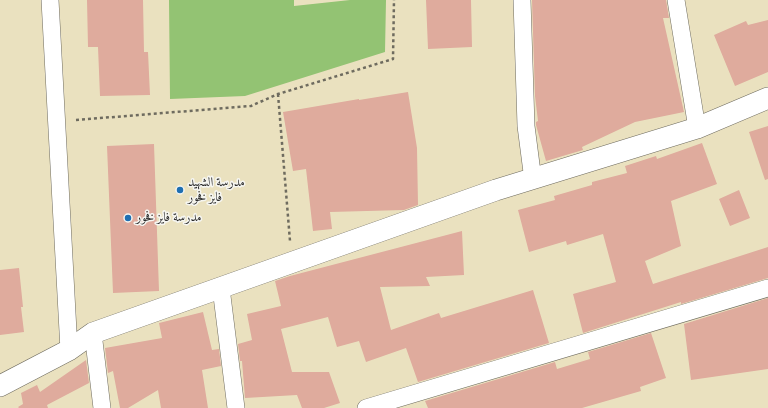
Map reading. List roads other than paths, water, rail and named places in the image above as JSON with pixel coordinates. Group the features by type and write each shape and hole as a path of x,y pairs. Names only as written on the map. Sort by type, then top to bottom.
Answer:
{"street":[{"path":"50,0 69,350"},
{"path":"522,0 526,126 533,180"},
{"path":"676,0 697,128"},
{"path":"0,386 69,350 93,333 496,190 533,180 697,128 768,98"},
{"path":"221,288 236,408"},
{"path":"366,408 768,288"},
{"path":"93,333 102,408"}],"place":[{"name":"مدرسة الشهيد فايز فخور","path":"180,190"},
{"name":"مدرسة فايز فخور","path":"128,218"}]}
